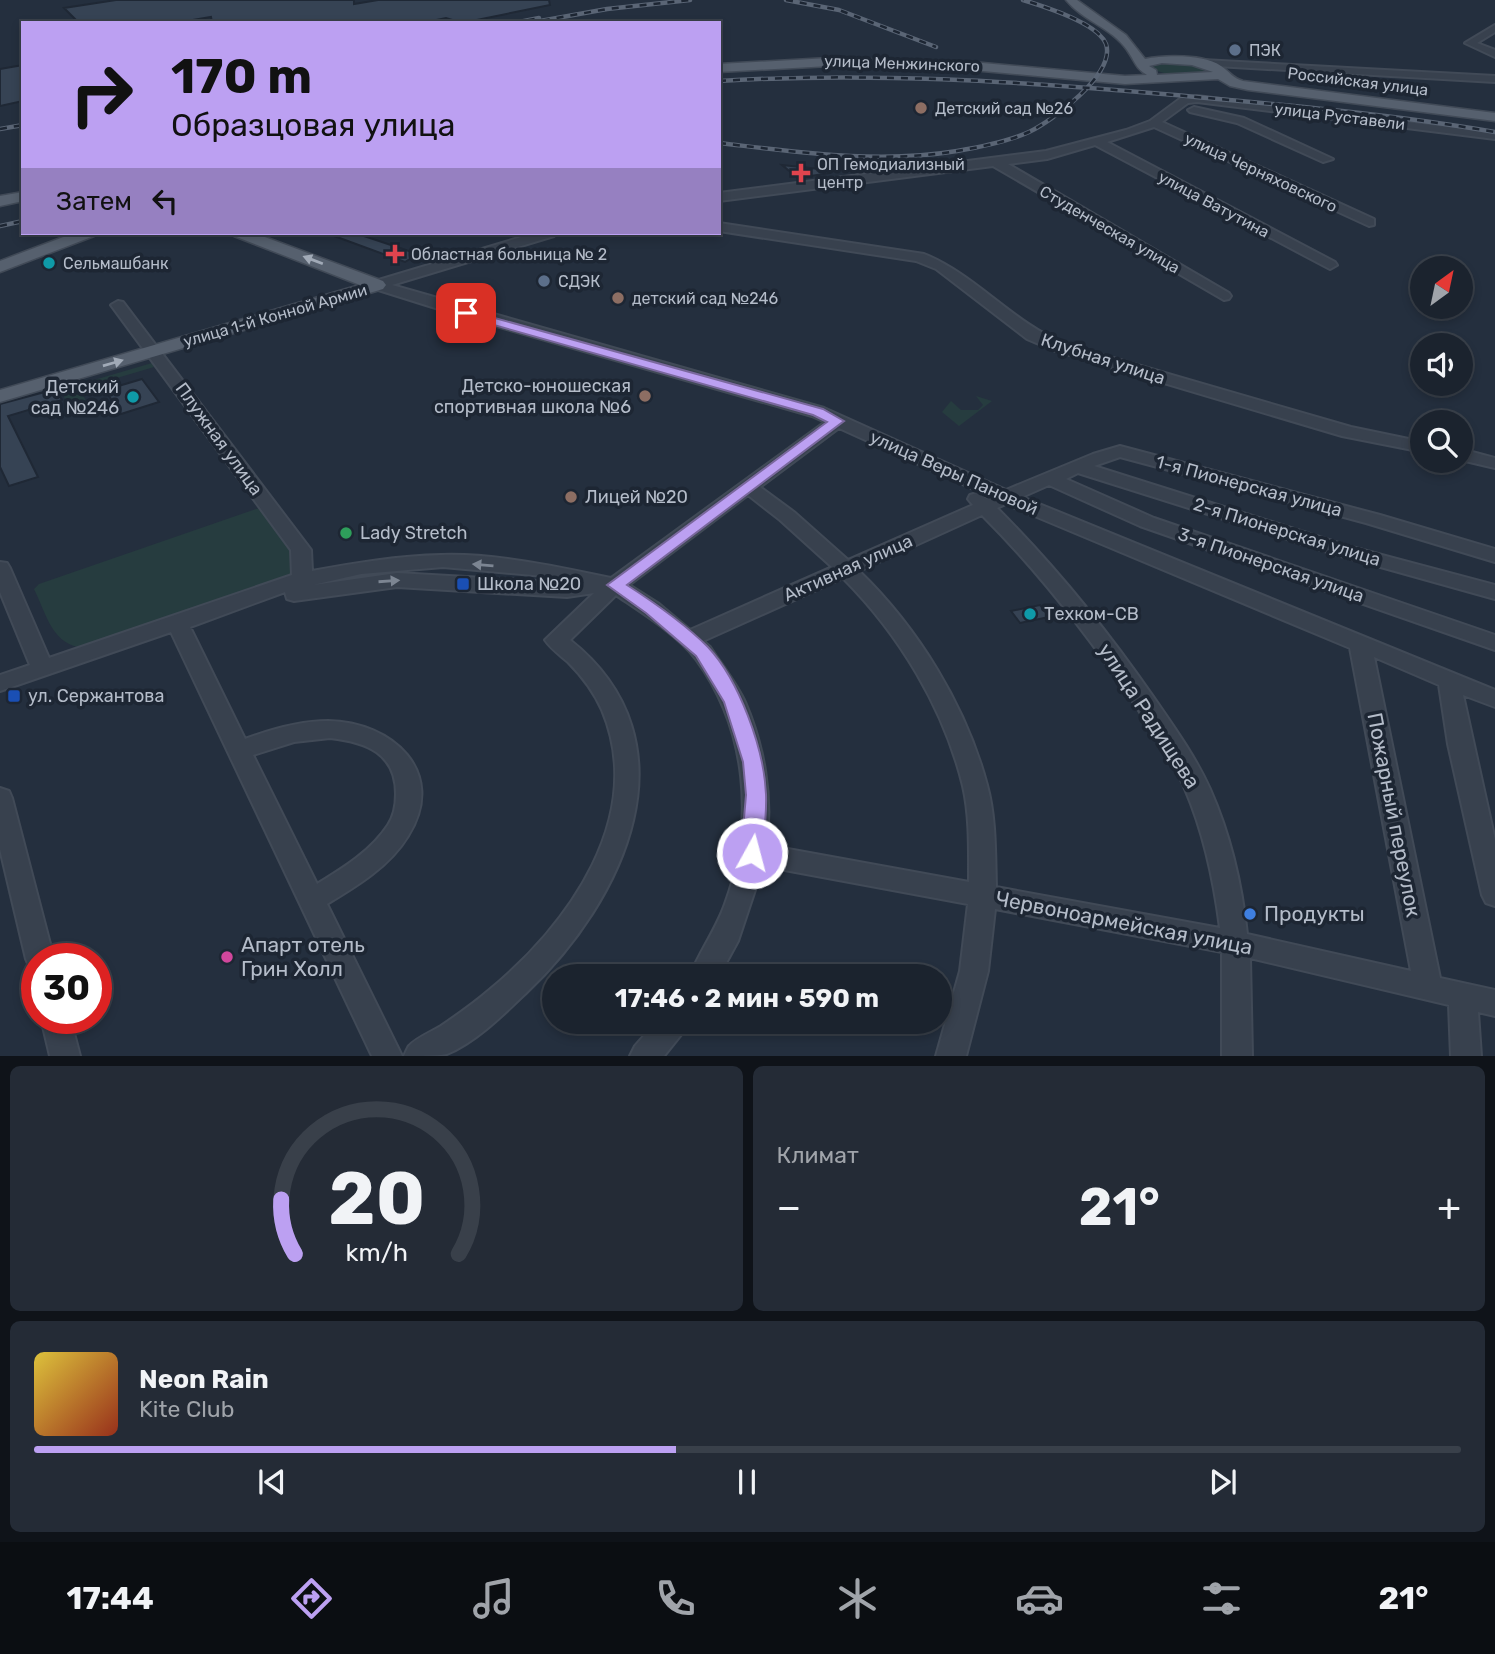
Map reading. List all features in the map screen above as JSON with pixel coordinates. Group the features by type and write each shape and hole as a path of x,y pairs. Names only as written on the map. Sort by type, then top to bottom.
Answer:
{"main road":[{"path":"1070,0 1078,9 1127,41 1137,54 1142,72"},
{"path":"1137,54 1168,61"},
{"path":"1142,72 1150,61 1168,61 1203,63 1219,69 1220,75 1170,77"},
{"name":"улица Менжинского","path":"721,67 821,62 995,68 1084,76 1142,72"},
{"path":"1142,72 1258,90"},
{"path":"1142,72 1258,90"},
{"name":"Российская улица","path":"1220,75 1248,86 1495,118"},
{"name":"Российская улица","path":"1258,90 1495,118"},
{"path":"0,199 21,194"},
{"path":"0,267 83,235"},
{"name":"улица Веры Пановой","path":"245,235 377,285"},
{"name":"улица 1-й Конной Армии","path":"0,396 377,285"}],"street":[{"path":"1495,28 1470,43 1495,54"},
{"path":"1203,63 1495,79"},
{"path":"1220,75 1314,71"},
{"path":"721,197 1047,155 1098,142 1154,122 1181,103 1240,120 1327,159"},
{"name":"улица Руставели","path":"1181,103 1375,119 1495,136"},
{"name":"улица Черняховского","path":"1154,122 1369,222"},
{"name":"улица Ватутина","path":"1098,142 1330,265"},
{"name":"Студенческая улица","path":"996,162 1224,296"},
{"name":"Клубная улица","path":"721,227 919,257 940,266 1032,336 1059,347 1348,432 1410,444"},
{"name":"улица 1-й Конной Армии","path":"377,285 542,235"},
{"name":"улица Веры Пановой","path":"377,285 466,313 818,412 1009,498 1495,699"},
{"name":"Плужная улица","path":"118,305 301,550 302,586"},
{"path":"418,1055 469,1024 512,987 556,943 583,908 618,842 626,809 628,778 626,749 618,721 608,696 594,675 575,654 556,640 607,584 749,487 837,421"},
{"name":"1-я Пионерская улица","path":"1009,498 1080,468 1103,455 1120,451 1373,519 1495,556"},
{"path":"1473,457 1495,463"},
{"name":"2-я Пионерская улица","path":"1080,468 1341,550 1495,592"},
{"name":"улица Радищева","path":"949,472 986,508 1115,657 1181,758 1202,799 1220,857 1236,943 1240,1007 1237,1055"},
{"name":"3-я Пионерская улица","path":"1051,479 1170,530 1495,643"},
{"path":"749,487 787,514 846,569 905,635 957,734 975,786 984,896 978,955 951,1055"},
{"name":"Активная улица","path":"688,639 1009,498"},
{"path":"0,568 43,668"},
{"path":"0,683 178,623 302,586 358,584 426,571 567,590 607,584 652,609 688,639 718,674 744,729 756,795 752,853 739,903 724,941 711,964"},
{"path":"178,623 387,1055"},
{"name":"Пожарный переулок","path":"1360,643 1427,987"},
{"path":"1449,680 1460,744 1495,895"},
{"path":"240,750 300,730 335,728 367,735 384,745 392,750 407,772 410,800 400,829 375,856 312,900"},
{"path":"0,799 36,943"},
{"name":"Червоноармейская улица","path":"752,853 1236,943 1495,1003"},
{"path":"1463,996 1466,1055"},
{"path":"59,1034 65,1055"},
{"path":"645,1055 663,1034"}],"green space":[{"path":"1169,63 1202,66 1212,71 1180,75 1163,73 1150,67"},
{"path":"152,363 154,367 80,389 86,401 69,406 60,390"},
{"path":"976,396 992,401 959,426 942,412 951,401 961,410 978,410 983,405"},
{"path":"262,507 299,555 294,572 283,579 85,648 65,642 47,619 34,589 39,584"}],"building":[{"path":"116,0 354,0 354,4 378,0 549,0 550,5 472,21 446,18 432,21 212,21 211,17 187,21 77,21 64,8"},
{"path":"21,65 21,101 0,106 0,69"},
{"name":"ОП Гемодиализный центр","path":"782,165 829,170 830,173 798,178"},
{"path":"331,235 361,235 418,254 405,262"},
{"name":"Детский сад №246","path":"142,379 159,402 121,414 105,390"},
{"path":"56,389 62,400 8,416 38,477 9,486 0,467 0,404"},
{"name":"Техком-СВ","path":"1040,605 1049,617 1020,623 1011,611"}],"railway":[{"path":"540,21 607,9 690,0"},
{"path":"786,0 839,10 936,47"},
{"path":"1023,0 1081,22 1101,36 1106,44 1107,56 1087,88"},
{"path":"524,21 539,18"},
{"path":"721,81 830,77 941,79 1087,88"},
{"path":"721,143 868,157 957,151 1029,132 1052,118 1087,88"},
{"path":"1087,88 1329,110 1495,132"},
{"path":"0,129 21,125"},
{"path":"0,226 21,221"}],"place":[{"name":"ПЭК","path":"1235,50"},
{"name":"Детский сад №26","path":"921,108"},
{"name":"ОП Гемодиализный центр","path":"801,173"},
{"name":"Областная больница № 2","path":"395,254"},
{"name":"Сельмашбанк","path":"49,263"},
{"name":"СДЭК","path":"544,281"},
{"name":"детский сад №246","path":"618,298"},
{"name":"Детско-юношеская спортивная школа №6","path":"645,396"},
{"name":"Детский сад №246","path":"133,397"},
{"name":"Лицей №20","path":"571,497"},
{"name":"Lady Stretch","path":"346,533"},
{"name":"Школа №20","path":"463,584"},
{"name":"Техком-СВ","path":"1030,614"},
{"name":"ул. Сержантова","path":"14,696"},
{"name":"Продукты","path":"1250,914"},
{"name":"Апарт отель Грин Холл","path":"227,957"}],"route":[{"path":"466,313 818,412 837,421 615,585 652,609 702,652 733,701 744,729 752,762 756,795 752,853"}]}
